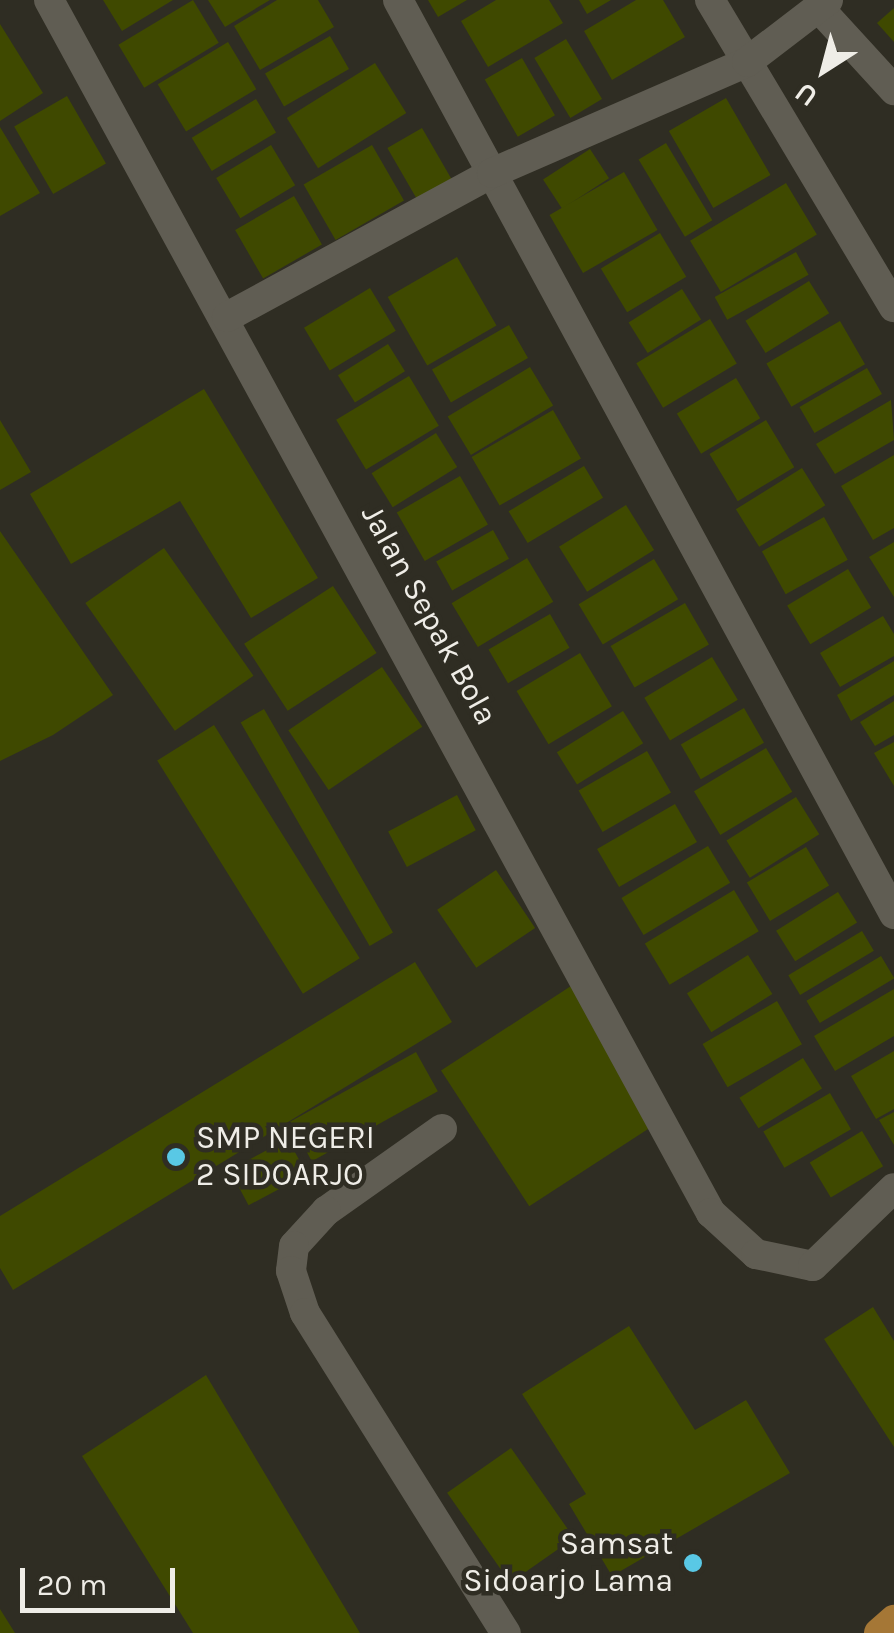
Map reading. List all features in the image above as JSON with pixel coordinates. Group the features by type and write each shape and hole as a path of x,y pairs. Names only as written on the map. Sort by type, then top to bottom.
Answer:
{"main road":[{"path":"879,1633 894,1620"}],"street":[{"name":"Jalan Sepak Bola","path":"49,0 227,317 711,1214 756,1254 812,1266 894,1188"},
{"path":"398,0 894,914"},
{"path":"710,0 894,307"},
{"path":"227,317 492,173 747,62 823,4 894,90"},
{"path":"442,1129 326,1211 294,1246 291,1270 305,1313 506,1633"}],"building":[{"path":"103,0 173,0 122,31"},
{"path":"193,0 219,43 144,88 118,45"},
{"path":"208,0 270,0 225,27"},
{"path":"277,0 318,0 334,27 260,70 234,26"},
{"path":"428,0 467,0 438,17"},
{"path":"496,0 549,0 563,23 488,67 461,21"},
{"path":"579,0 611,0 587,14"},
{"path":"636,0 663,0 685,37 612,80 584,31"},
{"path":"894,8 894,42 877,23"},
{"path":"0,24 43,93 0,121"},
{"path":"330,36 349,69 284,106 265,74"},
{"path":"566,39 602,99 570,118 534,58"},
{"path":"228,42 256,89 186,131 158,84"},
{"path":"522,58 555,115 518,137 485,80"},
{"path":"375,63 406,113 318,168 287,118"},
{"path":"67,96 106,164 53,194 14,126"},
{"path":"726,98 771,175 713,208 669,131"},
{"path":"256,99 276,132 212,171 192,138"},
{"path":"0,127 40,193 0,216"},
{"path":"422,128 452,179 417,199 387,148"},
{"path":"666,143 712,220 685,237 639,159"},
{"path":"271,145 295,185 240,218 216,178"},
{"path":"372,145 404,200 336,240 304,184"},
{"path":"590,149 609,178 562,209 543,179"},
{"path":"624,172 658,230 583,273 550,215"},
{"path":"786,183 817,234 721,292 690,241"},
{"path":"294,196 322,244 263,278 235,230"},
{"path":"660,233 686,277 627,312 601,269"},
{"path":"796,252 809,275 727,320 715,297"},
{"path":"457,257 496,325 427,365 388,297"},
{"path":"809,281 829,313 766,353 745,321"},
{"path":"370,288 396,331 330,371 304,328"},
{"path":"682,289 701,320 648,353 629,322"},
{"path":"710,319 737,364 663,408 636,363"},
{"path":"840,321 865,364 791,407 766,364"},
{"path":"509,325 528,358 451,402 432,370"},
{"path":"388,344 405,371 355,402 338,375"},
{"path":"530,367 553,406 471,455 448,416"},
{"path":"867,368 882,394 814,433 799,407"},
{"path":"409,376 439,426 366,469 336,420"},
{"path":"736,378 760,418 701,454 677,414"},
{"path":"204,389 318,578 251,618 180,501 71,564 30,494"},
{"path":"891,400 894,440 835,474 816,444"},
{"path":"553,410 581,458 500,505 472,457"},
{"path":"0,420 31,472 0,490"},
{"path":"766,420 794,467 738,501 709,454"},
{"path":"436,433 457,467 393,507 372,473"},
{"path":"894,455 894,528 873,540 841,486"},
{"path":"584,466 603,498 528,543 509,511"},
{"path":"802,468 825,505 759,547 736,509"},
{"path":"460,476 488,524 425,561 397,512"},
{"path":"626,505 654,550 587,592 559,547"},
{"path":"824,517 848,560 786,594 762,551"},
{"path":"493,530 509,559 452,590 436,562"},
{"path":"0,531 113,695 53,735 0,761"},
{"path":"894,542 894,597 869,557"},
{"path":"164,548 253,676 175,731 85,603"},
{"path":"527,558 553,602 478,647 452,603"},
{"path":"654,559 678,599 603,645 579,604"},
{"path":"848,569 871,608 810,644 787,606"},
{"path":"333,586 377,653 288,711 244,644"},
{"path":"685,603 709,645 635,688 611,646"},
{"path":"550,614 570,648 508,683 489,650"},
{"path":"883,616 894,634 894,656 840,687 820,653"},
{"path":"580,653 612,706 549,744 517,691"},
{"path":"712,657 738,700 670,741 644,698"},
{"path":"894,661 894,695 851,721 837,695"},
{"path":"382,667 422,727 329,790 288,730"},
{"path":"894,701 894,735 875,746 860,722"},
{"path":"744,708 764,743 701,779 681,744"},
{"path":"264,709 393,932 370,946 241,722"},
{"path":"623,711 643,743 577,785 557,752"},
{"path":"214,725 360,958 303,994 157,761"},
{"path":"894,742 894,786 874,753"},
{"path":"766,748 792,792 720,835 694,791"},
{"path":"647,751 671,793 603,832 579,790"},
{"path":"457,795 476,830 407,867 388,832"},
{"path":"796,797 819,834 750,878 726,840"},
{"path":"675,804 697,842 619,887 597,849"},
{"path":"708,846 730,883 644,935 621,898"},
{"path":"806,847 829,886 770,921 747,883"},
{"path":"496,870 535,928 476,968 437,910"},
{"path":"734,890 759,931 670,985 645,944"},
{"path":"838,892 857,923 795,961 776,931"},
{"path":"862,931 874,951 800,995 788,975"},
{"path":"748,955 772,994 711,1032 687,993"},
{"path":"881,956 894,979 820,1023 806,1001"},
{"path":"415,962 452,1022 13,1290 0,1268 0,1216"},
{"path":"571,986 659,1122 529,1206 441,1070"},
{"path":"894,989 894,1036 835,1071 814,1036"},
{"path":"777,1001 802,1044 728,1087 703,1044"},
{"path":"894,1051 894,1109 876,1119 851,1076"},
{"path":"416,1052 438,1091 312,1161 290,1122"},
{"path":"803,1058 822,1089 758,1128 739,1098"},
{"path":"830,1093 851,1129 784,1168 763,1132"},
{"path":"894,1112 894,1145 879,1120"},
{"path":"862,1131 883,1166 831,1198 810,1162"},
{"path":"288,1139 307,1174 249,1205 230,1170"},
{"path":"873,1307 894,1341 894,1447 824,1339"},
{"path":"629,1326 695,1430 746,1400 790,1473 612,1576 569,1504 586,1494 522,1394"},
{"path":"206,1375 360,1633 193,1633 82,1456"},
{"path":"511,1448 574,1538 510,1583 447,1493"},
{"path":"0,1609 15,1633 0,1633"}],"place":[{"name":"SMP NEGERI 2 SIDOARJO","path":"176,1157"},
{"name":"Samsat Sidoarjo Lama","path":"693,1563"}]}
